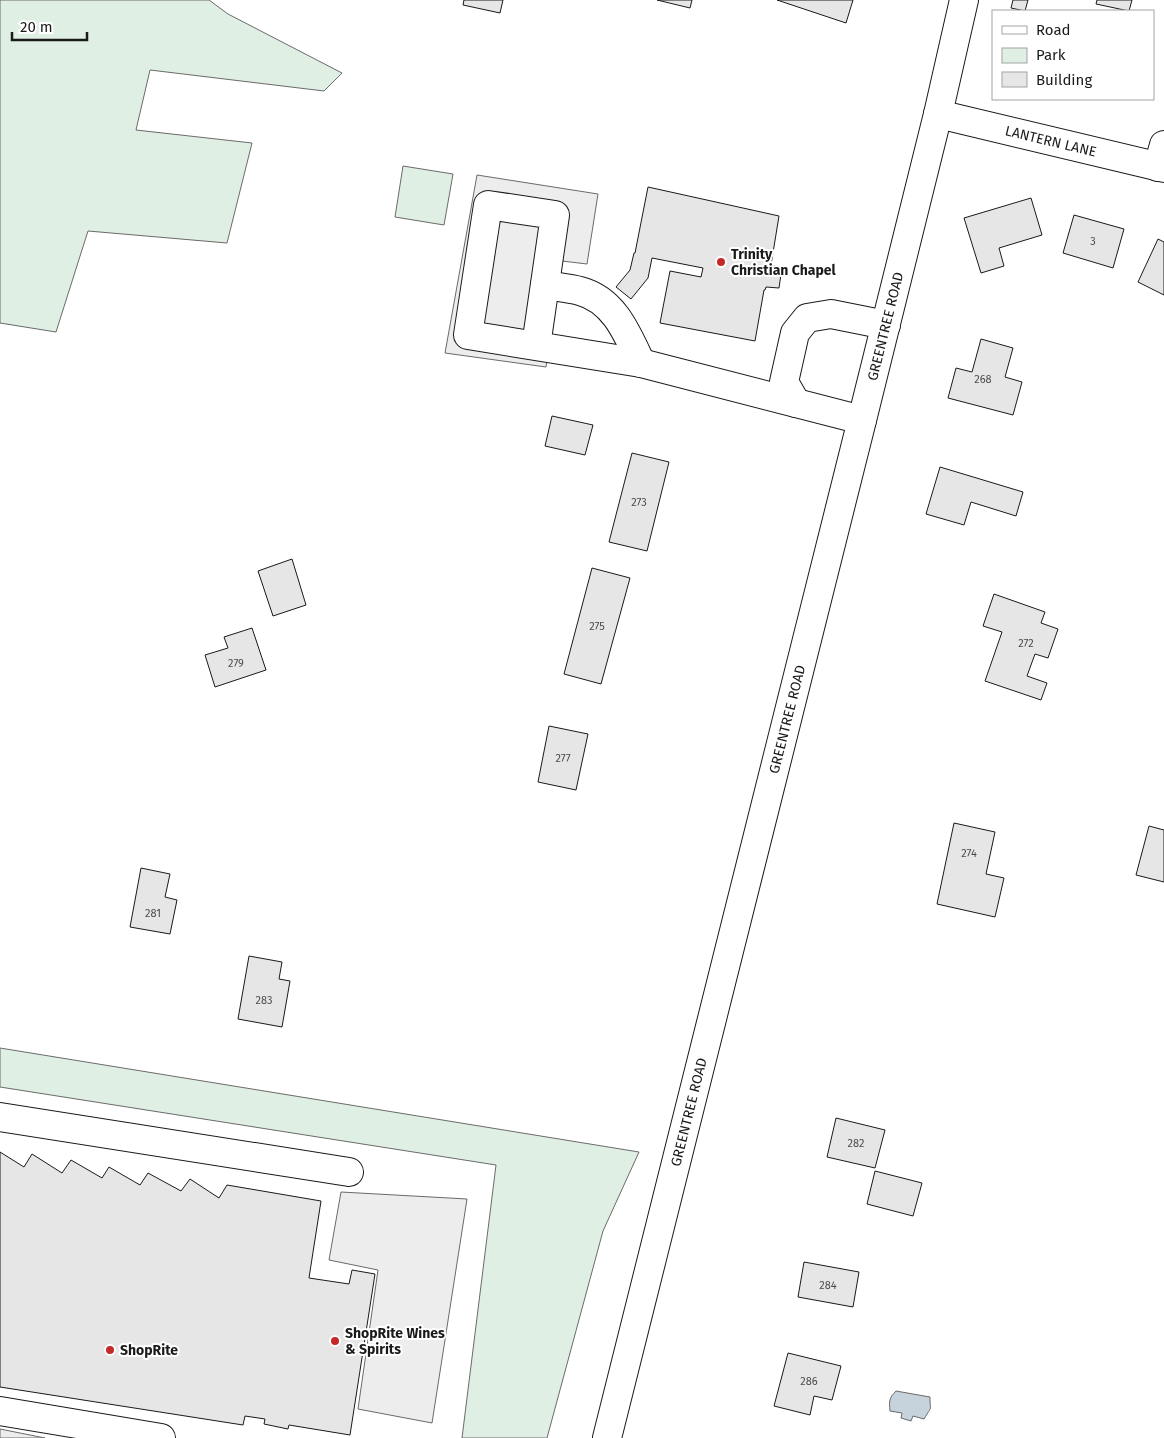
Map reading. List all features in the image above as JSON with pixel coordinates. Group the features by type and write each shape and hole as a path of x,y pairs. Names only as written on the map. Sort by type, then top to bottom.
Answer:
{"street":[{"name":"GREENTREE ROAD","path":"607,1438 886,325 964,0"},
{"name":"LANTERN LANE","path":"938,114 1162,160"},
{"path":"536,346 555,215 488,206 468,334 536,346 641,363 862,420"},
{"path":"544,286 580,291 600,299 616,315 641,363"},
{"path":"796,403 784,382 796,333 807,318 831,314 886,325"},
{"path":"0,1117 349,1172"},
{"path":"0,1411 161,1438"}],"green space":[{"path":"0,0 209,0 228,14 342,73 324,91 150,70 136,130 252,143 227,243 88,231 56,332 0,323"},
{"path":"403,166 453,174 444,225 395,217"},
{"path":"0,1048 639,1152 603,1231 547,1438 462,1438 496,1165 0,1087"}],"shaded area":[{"path":"477,175 598,194 587,264 562,261 546,367 445,353"},
{"path":"341,1192 467,1199 432,1423 358,1409 378,1270 329,1260"},
{"path":"896,1391 930,1397 930,1408 924,1419 913,1416 911,1421 901,1418 902,1413 890,1411 890,1400"},
{"path":"0,1429 45,1438 0,1438"}],"building":[{"path":"464,0 503,0 500,13 463,5"},
{"path":"657,0 692,0 690,8"},
{"path":"777,0 853,0 846,23"},
{"path":"1013,0 1028,0 1025,10 1011,8"},
{"path":"1097,0 1132,0 1129,10 1096,4"},
{"name":"Trinity Christian Chapel","path":"648,187 779,216 771,265 782,267 779,288 766,287 764,290 755,341 660,323 670,271 701,277 703,268 652,258 648,278 631,299 616,287 630,270"},
{"path":"1031,198 1042,235 999,248 1004,266 981,273 964,218"},
{"path":"1074,215 1124,229 1113,268 1063,253"},
{"path":"1158,239 1164,242 1164,295 1138,282"},
{"path":"981,339 1013,348 1005,377 1022,382 1013,415 948,398 956,368 972,372"},
{"path":"552,416 593,425 585,455 545,446"},
{"path":"632,453 669,462 647,551 609,542"},
{"path":"940,467 1023,492 1016,516 971,502 964,525 926,514"},
{"path":"292,559 306,605 273,616 258,571"},
{"path":"592,568 630,578 601,684 564,674"},
{"path":"994,594 1045,612 1041,623 1058,629 1048,658 1035,654 1027,676 1047,683 1041,700 985,681 1002,632 983,626"},
{"path":"252,628 266,670 215,687 205,655 228,648 224,637"},
{"path":"549,726 588,734 576,790 538,782"},
{"path":"954,823 995,832 986,874 1004,878 995,917 937,904"},
{"path":"1149,826 1164,830 1164,882 1136,875"},
{"path":"141,868 170,874 165,897 177,900 170,934 130,927"},
{"path":"249,956 282,962 279,979 290,981 282,1027 238,1019"},
{"path":"836,1118 885,1130 875,1168 827,1157"},
{"path":"0,1152 24,1167 32,1154 62,1173 71,1160 102,1178 109,1167 140,1185 148,1173 181,1191 190,1179 219,1198 227,1185 321,1201 309,1278 349,1284 352,1270 375,1274 350,1435 289,1425 288,1429 264,1424 265,1419 245,1416 243,1425 0,1387"},
{"path":"875,1171 922,1183 913,1216 867,1204"},
{"path":"804,1262 859,1272 853,1307 798,1297"},
{"path":"788,1353 841,1366 832,1400 814,1396 810,1415 774,1406"}],"place":[{"name":"Trinity Christian Chapel","path":"721,262"},
{"name":"ShopRite Wines & Spirits","path":"335,1341"},
{"name":"ShopRite","path":"110,1350"}]}
